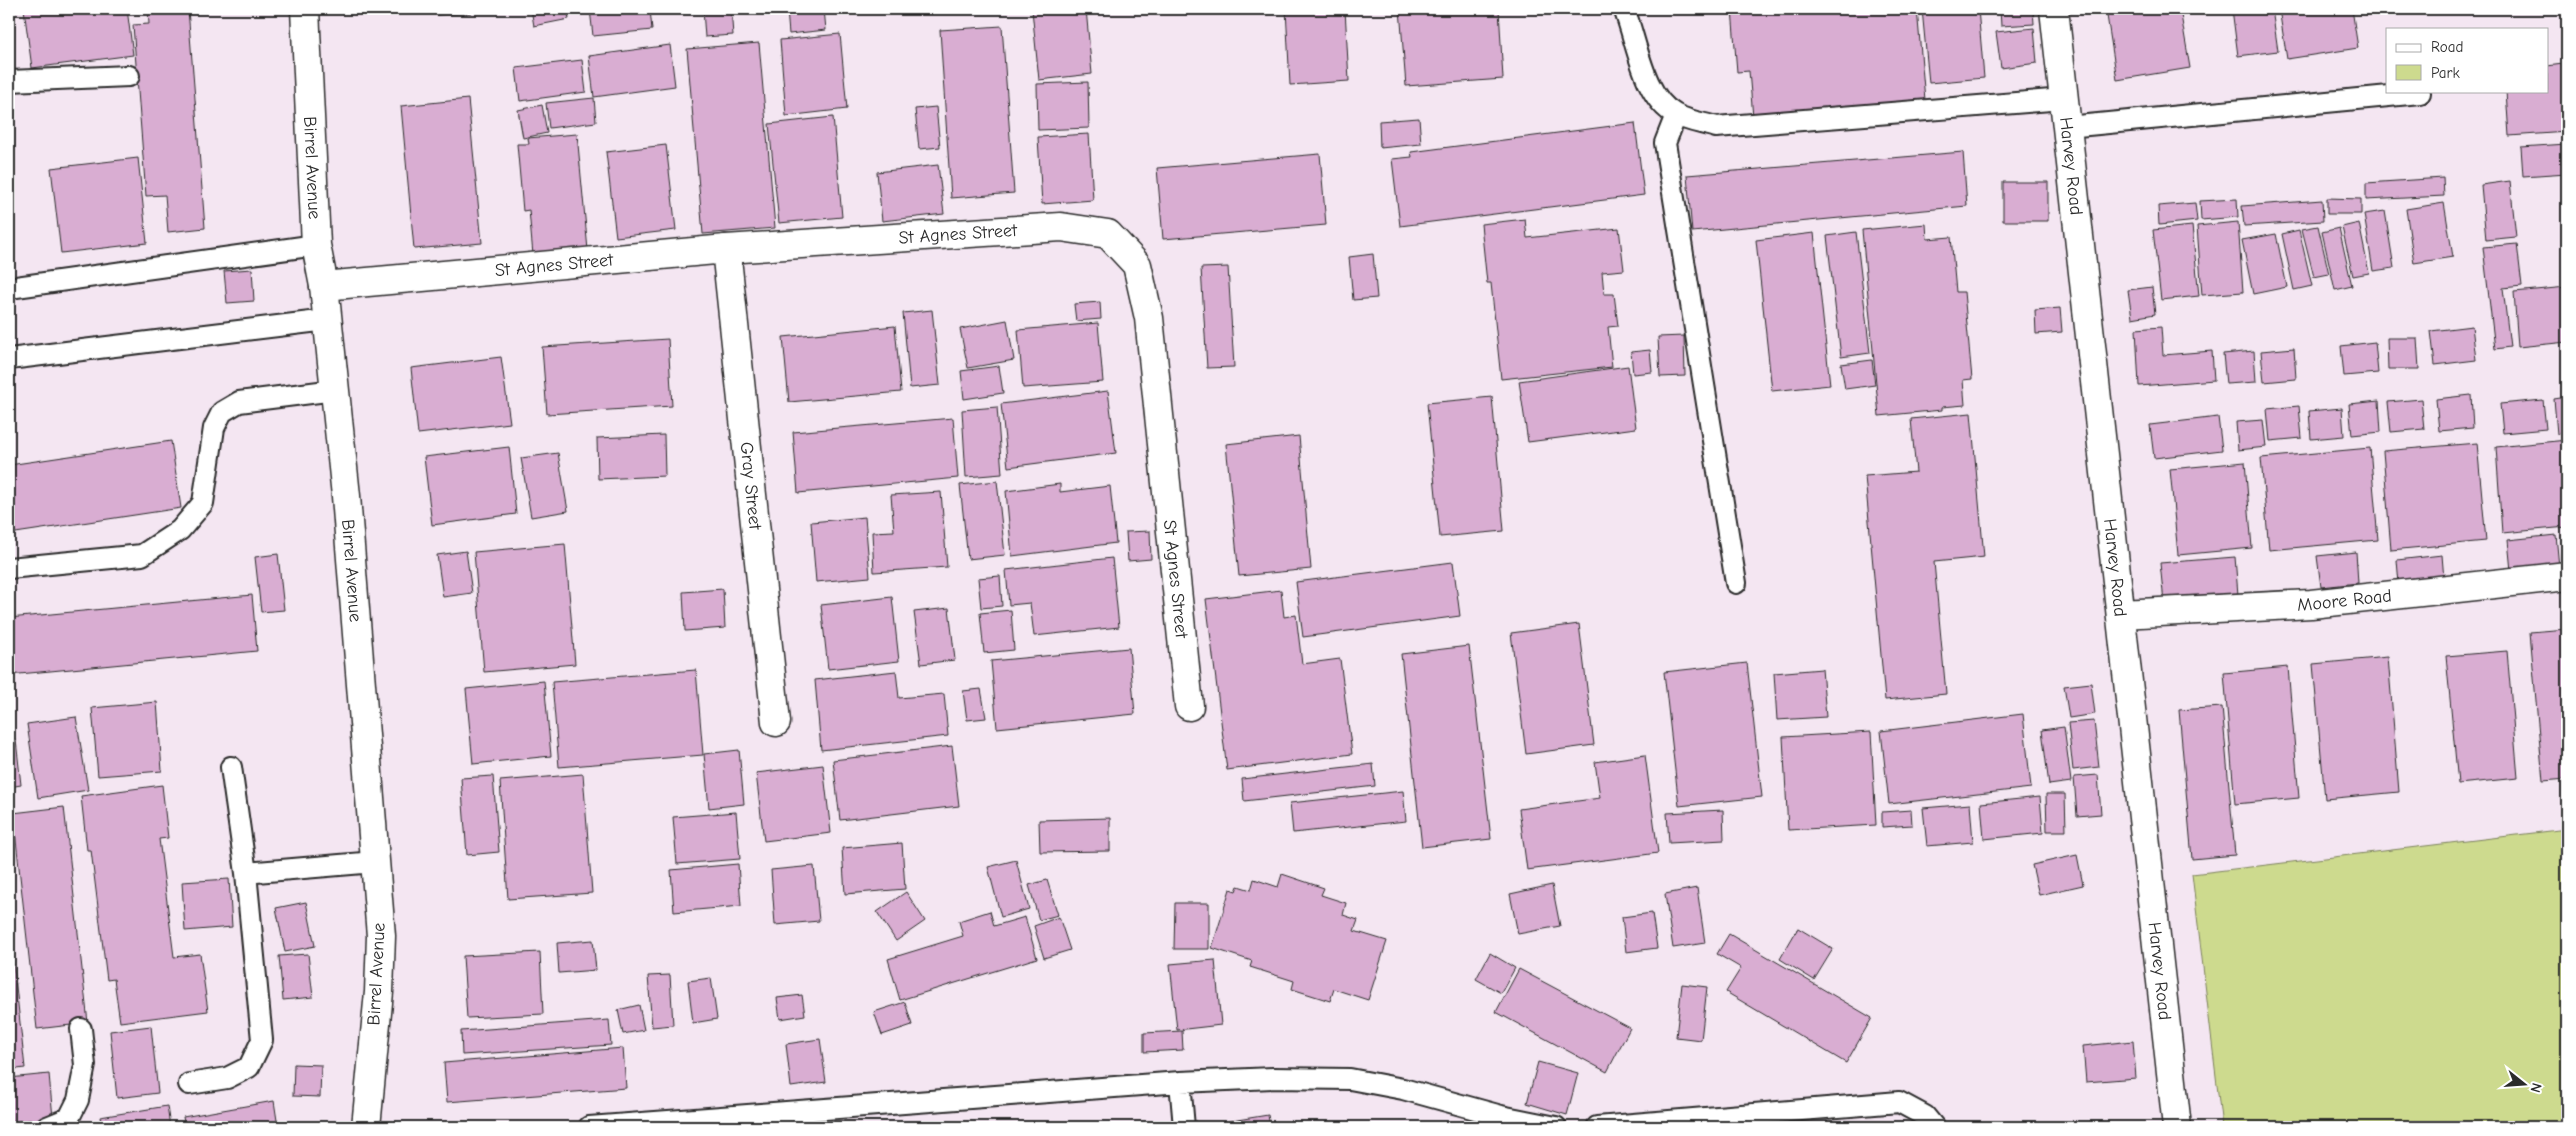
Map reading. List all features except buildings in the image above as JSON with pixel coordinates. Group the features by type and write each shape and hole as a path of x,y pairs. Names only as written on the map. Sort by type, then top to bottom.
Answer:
{"street":[{"name":"Harvey Road","path":"2054,9 2121,614 2149,891 2177,1127"},
{"name":"Birrel Avenue","path":"304,10 316,245 324,286 346,496 381,936 379,992 366,1127"},
{"name":"St Agnes Street","path":"324,286 726,249 1061,227 1108,234 1137,265 1149,318 1189,706"},
{"name":"Gray Street","path":"726,249 776,722"},
{"name":"Moore Road","path":"2121,614 2311,604 2567,576"}],"lane":[{"path":"1624,9 1649,85 1662,104 1676,115 1716,127 2064,99"},
{"path":"9,81 130,76"},
{"path":"2067,127 2420,93"},
{"path":"1676,115 1665,143 1736,583"},
{"path":"9,288 316,245"},
{"path":"9,360 327,320"},
{"path":"9,568 142,555 180,530 203,504 214,428 222,412 239,402 335,390"},
{"path":"189,1084 227,1078 249,1067 262,1040 246,873 231,767"},
{"path":"246,873 376,862"},
{"path":"47,1127 68,1118 78,1100 85,1066 80,1029"},
{"path":"589,1127 1180,1082 1273,1078 1350,1078 1403,1089 1501,1116 1556,1127"},
{"path":"1180,1082 1184,1127"},
{"path":"1597,1127 1899,1102 1925,1116 1934,1127"}],"green space":[{"path":"2567,829 2567,1127 2222,1127 2192,874"}]}
